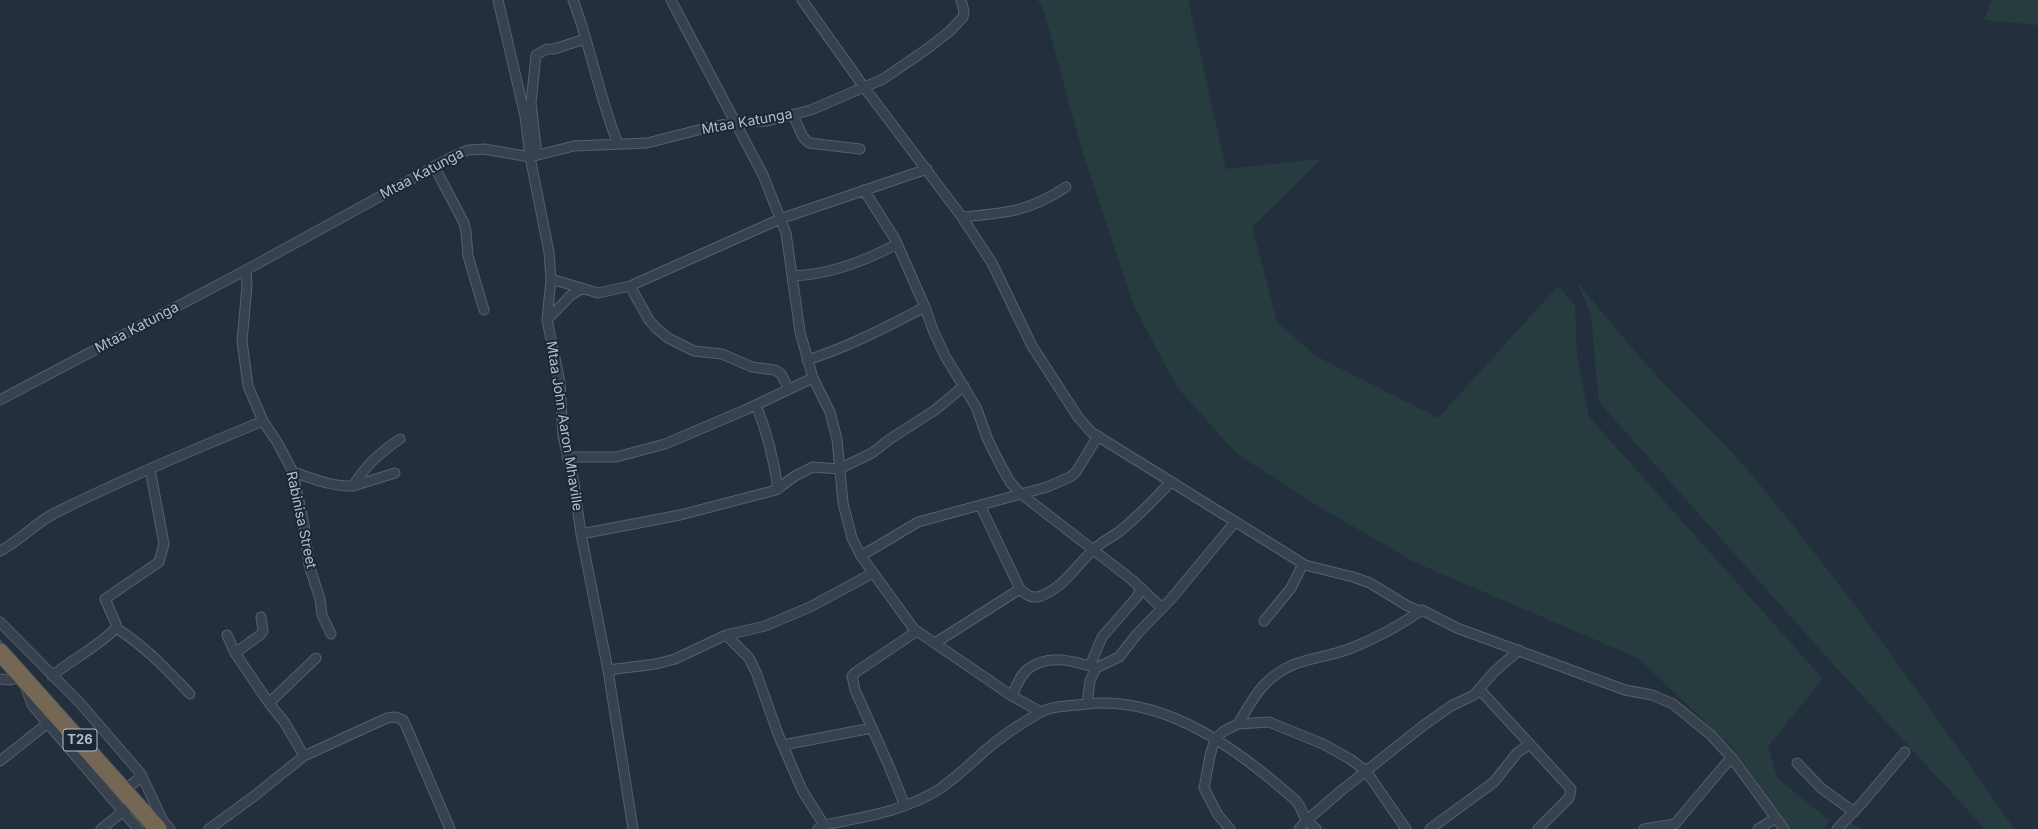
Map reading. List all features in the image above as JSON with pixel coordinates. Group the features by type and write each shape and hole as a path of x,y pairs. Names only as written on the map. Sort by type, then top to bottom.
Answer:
{"highway":[{"name":"T26","path":"0,652 127,801 158,829"}],"street":[{"name":"Mtaa John Aaron Mhaville","path":"498,0 534,156 549,252 551,279 547,320 560,382 563,436 574,483 581,534 608,670 633,829"},
{"path":"573,0 592,57 605,114 618,144"},
{"path":"671,0 763,176 786,233 798,318 807,360 812,378 830,412 837,440 843,503 852,538 861,556 907,622 917,631 1012,696 1041,712"},
{"path":"802,0 864,87 962,217 992,263 1032,346 1078,418 1091,432 1303,564 1370,583 1406,606 1419,611 1422,610 1457,628 1625,690 1652,695 1673,704 1712,735 1732,758 1784,829"},
{"name":"Mtaa Katunga","path":"0,400 246,270 434,166 468,150 484,149 534,156 574,146 647,143 736,122 767,121 811,110 883,79 950,31 963,17 964,12 961,0"},
{"path":"534,156 531,103 536,55 547,49 554,49 585,39"},
{"path":"793,115 803,137 809,143 860,149"},
{"path":"434,166 464,223 468,256 484,310"},
{"path":"551,279 598,293 630,286 780,219 927,169"},
{"path":"962,217 1026,209 1050,198 1066,187"},
{"path":"864,190 897,244 945,356 976,407 988,440 1010,482 1021,494 1140,588 1162,608"},
{"path":"792,276 807,275 841,267 866,259 897,244"},
{"name":"Rabinisa Street","path":"246,270 247,286 242,341 248,386 263,422 277,442 293,472 304,525 309,565 320,599 322,615 331,634"},
{"path":"630,286 649,320 668,338 694,351 722,354 752,367 775,370 781,374 789,389"},
{"path":"547,320 570,296 581,289"},
{"path":"807,360 834,352 866,338 925,307"},
{"path":"567,457 616,457 665,444 756,405 812,378"},
{"path":"581,534 688,513 778,489 795,476 813,467 839,469 872,454 890,439 935,410 964,386"},
{"path":"756,405 763,422 772,453 778,489"},
{"path":"0,551 17,542 53,514 167,460 263,422"},
{"path":"861,556 918,522 1021,494 1058,483 1070,477 1076,472 1098,436"},
{"path":"353,486 362,470 383,450 400,439"},
{"path":"116,628 116,624 105,599 157,564 164,544 150,469"},
{"path":"293,472 324,482 343,486 353,486 395,473"},
{"path":"980,505 1020,589 1032,598 1046,593 1075,571 1092,550 1121,530 1171,482"},
{"path":"1012,696 1027,670 1040,662 1070,660 1093,667 1119,657 1137,634 1162,608 1235,522"},
{"path":"1264,621 1291,588 1303,564"},
{"path":"608,670 656,664 675,658 726,635 765,626 793,614 873,573"},
{"path":"1087,704 1093,667 1102,637 1136,597 1140,588"},
{"path":"935,642 1020,589"},
{"path":"1238,724 1263,686 1284,670 1297,662 1320,658 1348,649 1386,632 1422,610"},
{"path":"235,654 263,631 260,617"},
{"path":"0,622 80,703 141,774 163,820 170,829"},
{"path":"52,676 70,660 109,635 116,628"},
{"path":"116,628 134,639 154,656 190,694"},
{"path":"905,806 855,690 852,676 917,631"},
{"path":"227,635 235,654 269,703 285,723 304,756"},
{"path":"726,635 749,658 756,672 783,745 802,790 821,827 870,816 905,806 941,787 988,748 1041,712 1098,702 1139,706 1174,717 1215,739 1241,756 1296,801 1307,820 1316,829"},
{"path":"1300,829 1307,820 1430,720 1480,690 1494,672 1519,650"},
{"path":"269,703 316,658"},
{"path":"0,679 10,680 22,677 32,705 48,723 127,801 138,829"},
{"path":"1480,690 1568,784 1572,791 1569,798 1538,829"},
{"path":"208,829 253,797 304,756 387,718 395,717 400,718 406,726 450,829"},
{"path":"1230,829 1218,815 1204,788 1215,739 1224,731 1238,724 1269,722 1294,731 1344,755 1366,771 1406,829"},
{"path":"0,761 48,723"},
{"path":"783,745 872,728"},
{"path":"1430,829 1494,782 1517,753 1530,744"},
{"path":"1837,829 1854,812 1905,752"},
{"path":"1644,829 1675,824 1732,758"},
{"path":"1797,763 1821,788 1854,812"},
{"path":"101,829 127,801 135,782 141,774"},
{"path":"1758,829 1776,818"}],"green space":[{"path":"1038,0 1188,0 1226,169 1321,159 1252,227 1277,322 1316,356 1438,418 1558,286 1575,306 1577,355 1589,417 1823,679 1768,746 1777,778 1830,821 1824,829 1788,829 1734,749 1638,658 1414,562 1315,504 1237,454 1177,387 1134,306 1082,150 1044,11"},
{"path":"1992,0 2038,0 2038,25 1984,20"},
{"path":"1576,281 1644,362 1679,400 1735,456 1790,522 1889,652 2014,829 1985,829 1825,655 1599,402 1591,316"},
{"path":"1850,822 1862,829 1843,829"}],"waterway":[{"path":"0,641 3,645"}]}
